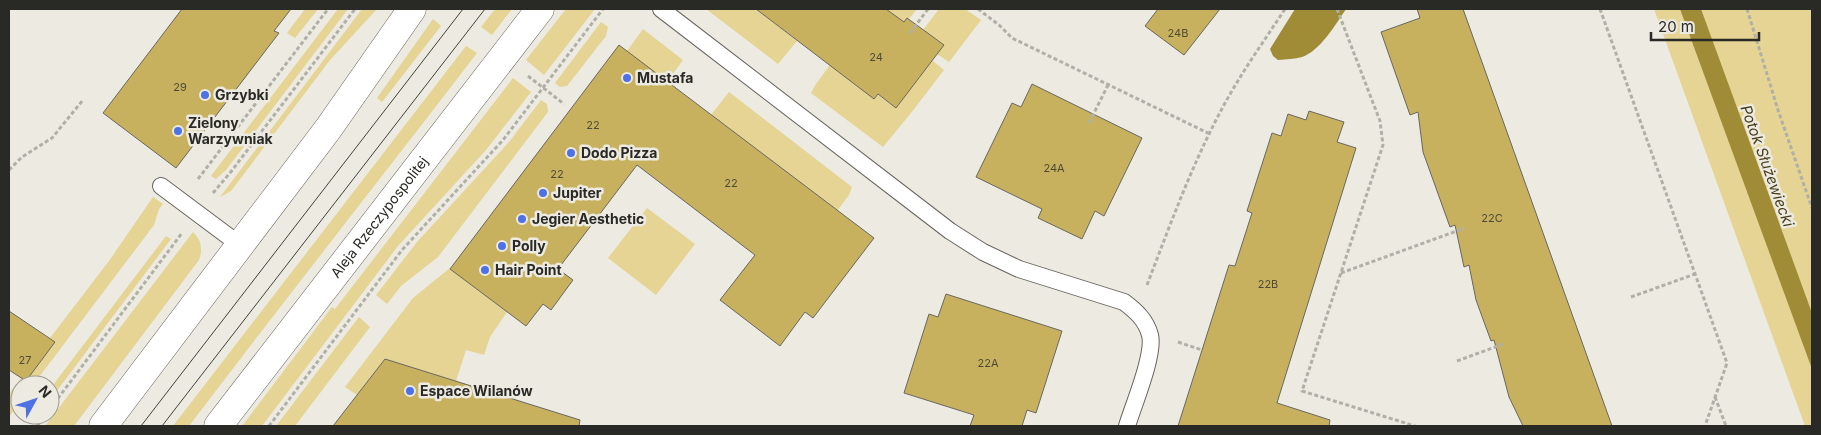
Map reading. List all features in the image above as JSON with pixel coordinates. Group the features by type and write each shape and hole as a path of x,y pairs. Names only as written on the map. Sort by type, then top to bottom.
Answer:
{"street":[{"path":"103,426 328,128 412,9"},
{"name":"Aleja Rzeczypospolitej","path":"218,426 540,9"}],"lane":[{"path":"661,9 950,231 983,252 1019,269 1124,302 1137,312 1145,323 1150,337 1150,351 1127,426"},
{"path":"162,186 240,245"}],"path":[{"path":"192,185 328,9"},
{"path":"207,200 355,9"},
{"path":"269,426 402,250 492,153 603,9"},
{"path":"910,32 928,9"},
{"path":"978,9 1012,38 1210,134"},
{"path":"1145,288 1188,178 1230,96 1284,9"},
{"path":"1337,9 1380,121 1383,145 1302,390 1415,426"},
{"path":"1600,9 1727,363 1705,426"},
{"path":"1746,9 1812,208"},
{"path":"527,76 564,104"},
{"path":"1088,123 1108,85"},
{"path":"9,170 22,158 52,138 83,100"},
{"path":"1341,273 1465,228"},
{"path":"60,396 183,231"},
{"path":"1631,297 1695,274"},
{"path":"1177,342 1202,350"},
{"path":"1457,361 1506,343"},
{"path":"1715,397 1726,426"}],"shaded area":[{"path":"305,9 318,9 295,38 287,33"},
{"path":"338,9 348,9 226,170 216,179 211,176"},
{"path":"362,9 377,9 330,60 231,191 220,197"},
{"path":"495,9 512,9 492,35 481,27"},
{"path":"566,9 595,9 544,75 526,60"},
{"path":"706,9 756,9 797,41 778,64"},
{"path":"886,9 917,9 904,22"},
{"path":"939,9 965,9 981,20 949,62 937,54 923,30"},
{"path":"1295,9 1346,9 1327,36 1309,54 1293,59 1278,60 1273,56 1270,49"},
{"path":"1654,9 1812,9 1812,426 1805,426"},
{"path":"1680,9 1701,9 1812,313 1812,369"},
{"path":"433,19 441,26 382,102 377,98"},
{"path":"601,22 608,27 606,36 567,86 560,87 555,83"},
{"path":"643,29 683,60 667,82 627,51"},
{"path":"466,46 477,53 189,426 173,426"},
{"path":"932,60 944,70 883,147 811,93 830,65 874,99 878,95 896,108"},
{"path":"513,78 531,92 486,150 398,246 262,426 242,426 332,307 335,309"},
{"path":"729,92 852,187 849,195 837,211 711,115"},
{"path":"541,100 547,104 548,112 438,257 401,286 387,304 376,295 417,242 509,142"},
{"path":"153,197 163,204 159,209 154,225 41,375 30,375 55,342 50,338 109,261"},
{"path":"647,208 695,244 656,295 608,258"},
{"path":"193,232 198,238 200,245 199,260 74,426 45,426 60,425 60,406"},
{"path":"166,236 171,239 60,387 60,376"},
{"path":"450,268 507,312 490,337 484,355 466,350 456,381 385,359 357,395 345,387 413,298"},
{"path":"359,317 370,327 295,426 276,426"},
{"path":"10,393 9,417 9,394"}],"building":[{"path":"182,9 291,9 274,31 279,33 176,168 103,113"},
{"path":"756,9 886,9 904,22 907,18 944,45 896,108 878,94 874,99"},
{"path":"1158,9 1220,9 1184,55 1145,26"},
{"path":"1417,9 1463,9 1612,426 1523,426 1509,397 1494,340 1491,341 1476,300 1469,265 1464,267 1455,225 1450,227 1423,152 1418,112 1410,115 1381,32 1420,18"},
{"path":"619,45 874,238 813,318 805,312 780,346 720,300 755,255 637,165 558,269 573,280 551,310 543,304 526,326 450,269"},
{"path":"1032,84 1142,138 1104,216 1095,211 1082,239 1038,218 1042,209 976,177 1012,103 1021,107"},
{"path":"1309,111 1344,122 1337,142 1356,148 1277,403 1330,420 1329,426 1178,426 1229,265 1235,266 1252,213 1247,211 1272,133 1281,136 1288,114 1306,120"},
{"path":"946,294 1062,331 1036,413 1027,410 1022,426 970,426 974,415 904,393 929,314 938,317"},
{"path":"9,311 55,342 30,375 17,375 9,370"},
{"name":"Espace Wilanów","path":"385,359 580,420 579,426 333,426"}],"tram line":[{"path":"141,426 463,9"},
{"path":"162,426 485,9"}],"place":[{"name":"Mustafa","path":"627,78"},
{"name":"Grzybki","path":"205,95"},
{"name":"Zielony Warzywniak","path":"178,131"},
{"name":"Dodo Pizza","path":"571,153"},
{"name":"Jupiter","path":"543,193"},
{"name":"Jegier Aesthetic","path":"522,219"},
{"name":"Polly","path":"502,246"},
{"name":"Hair Point","path":"485,270"},
{"name":"Espace Wilanów","path":"410,391"}],"water label":[{"name":"Potok Służewiecki","path":"1767,166"}]}
